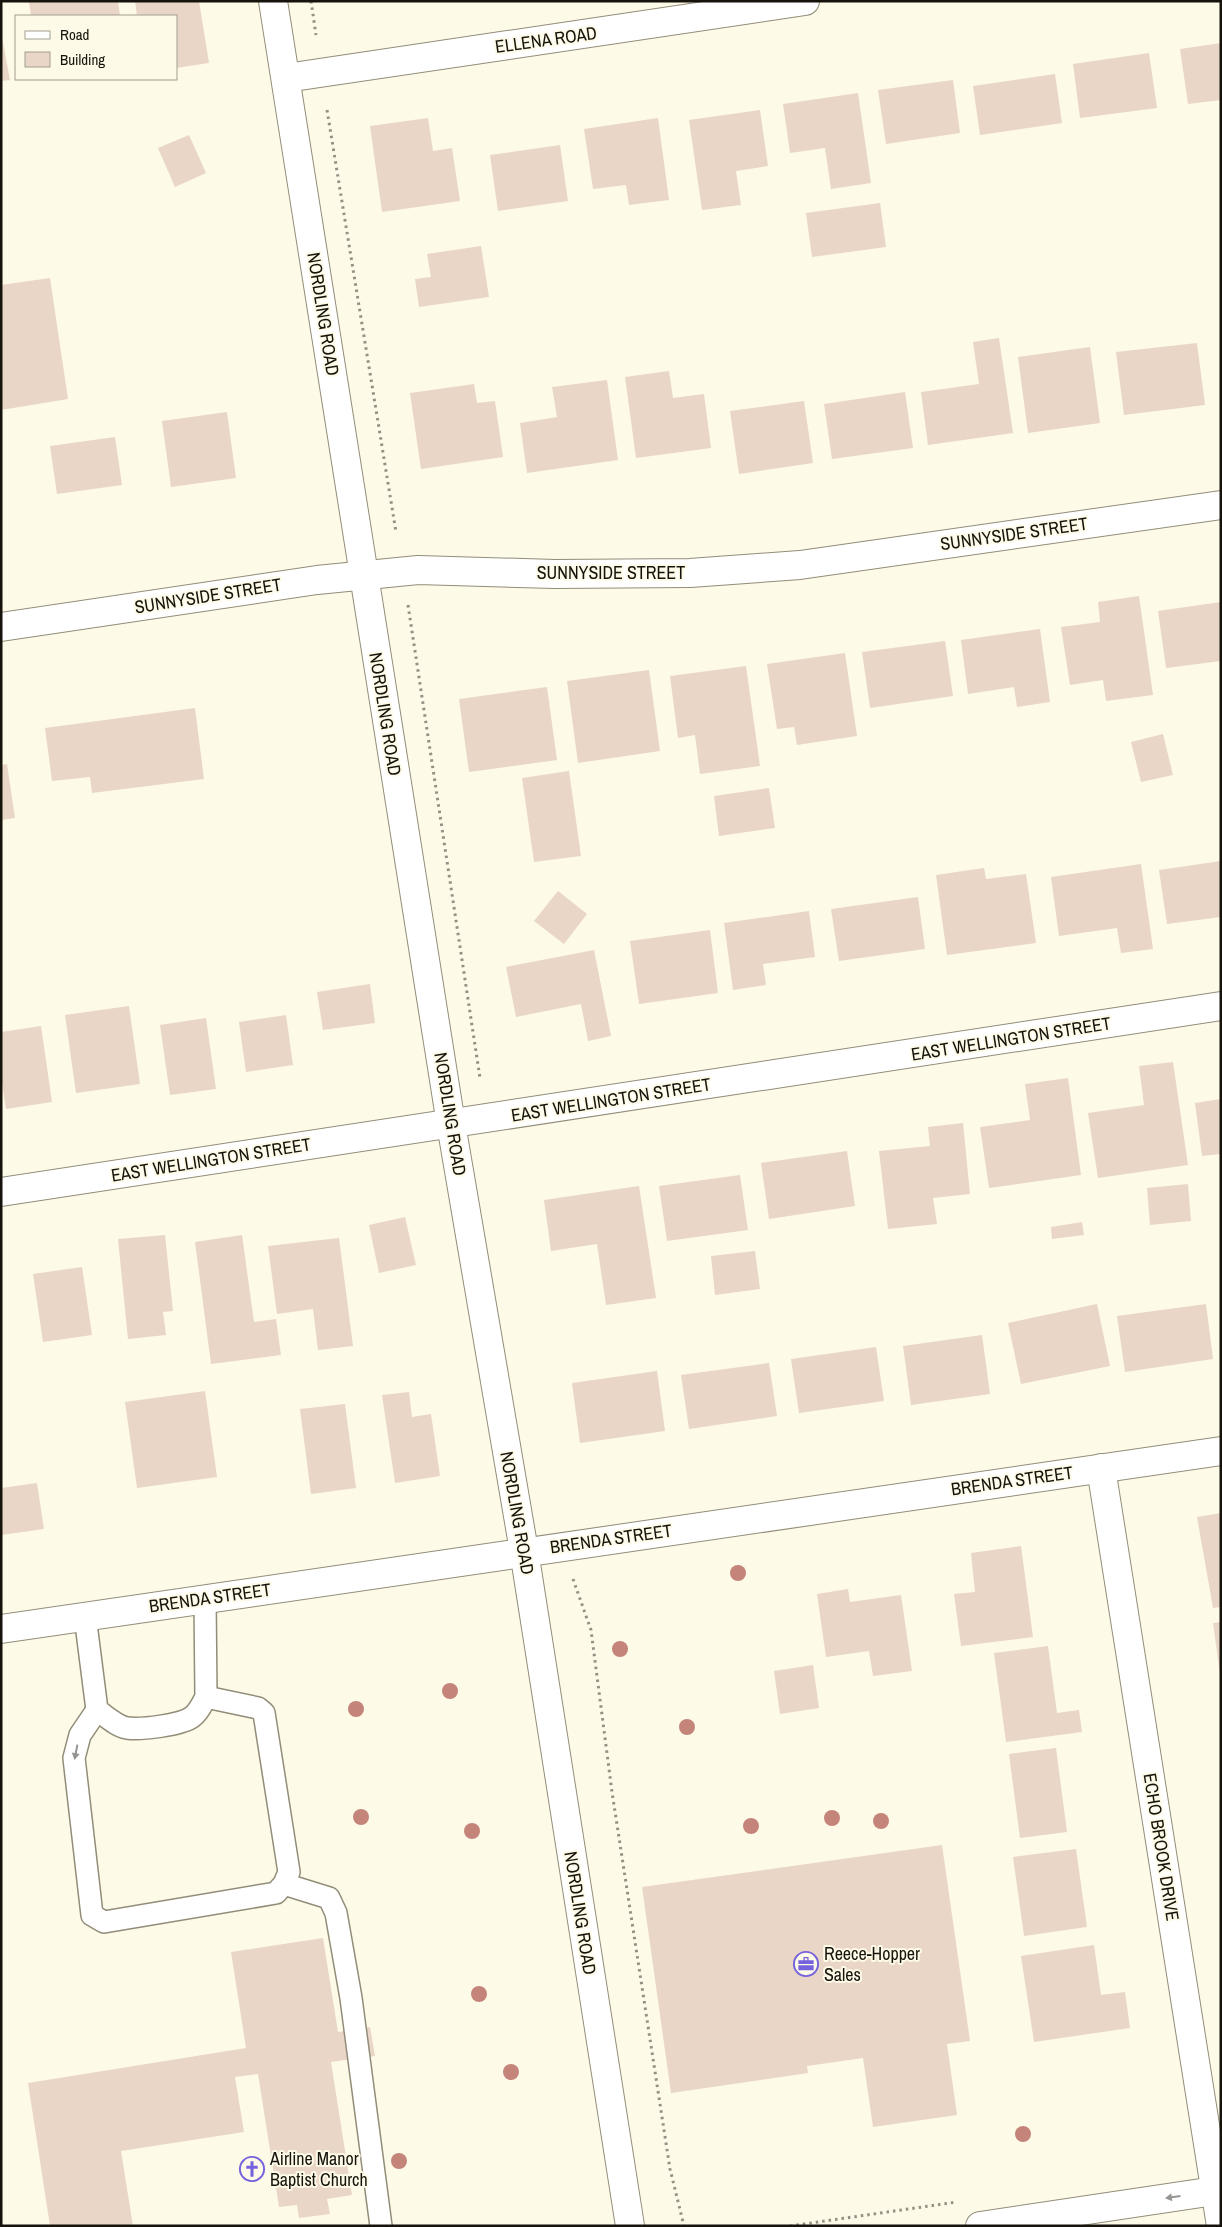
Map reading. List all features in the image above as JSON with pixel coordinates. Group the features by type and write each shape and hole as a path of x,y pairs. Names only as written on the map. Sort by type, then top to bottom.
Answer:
{"street":[{"name":"NORDLING ROAD","path":"273,1 451,1124 524,1551 630,2226"},
{"name":"ELLENA ROAD","path":"286,78 805,1"},
{"name":"SUNNYSIDE STREET","path":"1,627 308,581 418,570 555,574 690,573 800,565 1221,505"},
{"name":"EAST WELLINGTON STREET","path":"1,1192 1221,1006"},
{"name":"BRENDA STREET","path":"1,1628 1221,1451"},
{"name":"ECHO BROOK DRIVE","path":"1101,1468 1218,2190 1221,2226"},
{"path":"980,2226 1218,2190"}],"lane":[{"path":"97,1710 117,1724 128,1728 168,1725 192,1717 206,1697 205,1598"},
{"path":"84,1616 97,1710 80,1735 74,1758 92,1915 104,1922 276,1893 284,1884 289,1872 264,1713 258,1708 206,1697"},
{"path":"284,1884 329,1898 336,1913 351,1998 381,2226"}],"path":[{"path":"311,1 316,35"},
{"path":"328,110 396,532"},
{"path":"408,605 480,1078"},
{"path":"573,1577 591,1630 612,1792 670,2169 684,2226"}],"building":[{"path":"118,1 120,15 31,15 29,2"},
{"path":"135,1 199,1 209,63 178,68 178,15 137,15"},
{"path":"1,32 10,80 1,81"},
{"path":"1221,43 1221,100 1188,104 1180,49"},
{"path":"1149,53 1157,108 1080,118 1073,64"},
{"path":"1055,74 1062,123 980,135 973,86"},
{"path":"953,80 960,133 886,144 878,90"},
{"path":"858,93 871,183 831,189 825,148 790,153 783,104"},
{"path":"760,110 768,166 736,171 741,205 702,210 689,120"},
{"path":"428,118 433,151 452,148 460,201 382,212 370,126"},
{"path":"658,118 669,200 629,205 626,185 593,189 584,129"},
{"path":"189,135 206,173 175,187 158,148"},
{"path":"560,145 568,201 498,211 490,155"},
{"path":"880,203 886,247 812,257 806,213"},
{"path":"481,246 489,297 419,307 415,279 431,277 427,254"},
{"path":"50,278 68,399 1,410 1,285"},
{"path":"999,338 1013,433 928,445 921,392 979,384 973,342"},
{"path":"1197,343 1205,405 1124,415 1116,352"},
{"path":"1090,347 1100,423 1028,433 1018,357"},
{"path":"669,371 673,398 704,394 711,448 636,458 625,377"},
{"path":"607,380 618,460 527,473 520,423 557,417 552,387"},
{"path":"474,384 477,403 495,401 503,457 421,469 410,393"},
{"path":"905,392 913,448 832,459 824,404"},
{"path":"804,401 813,463 739,474 730,411"},
{"path":"227,412 236,478 171,487 162,421"},
{"path":"115,437 122,485 57,494 50,446"},
{"path":"1139,596 1153,695 1106,701 1103,680 1070,685 1061,627 1100,622 1098,602"},
{"path":"1221,602 1221,661 1166,668 1158,611"},
{"path":"1040,629 1050,702 1017,707 1014,687 968,694 961,640"},
{"path":"945,641 953,696 870,708 862,652"},
{"path":"845,653 857,736 797,745 794,727 777,729 767,664"},
{"path":"746,666 760,766 700,774 695,735 678,738 670,676"},
{"path":"649,670 660,751 578,763 567,681"},
{"path":"547,687 557,760 469,772 459,699"},
{"path":"195,708 204,779 92,793 90,777 52,781 45,728"},
{"path":"1163,734 1173,775 1141,782 1131,742"},
{"path":"7,764 15,818 1,820 1,765"},
{"path":"569,771 581,856 534,862 522,778"},
{"path":"769,788 775,828 719,836 714,796"},
{"path":"1221,861 1221,917 1167,924 1159,870"},
{"path":"1141,864 1153,949 1121,953 1117,928 1059,936 1051,877"},
{"path":"984,868 986,879 1026,874 1036,943 947,955 936,875"},
{"path":"558,891 587,914 564,944 534,921"},
{"path":"918,897 925,949 839,961 831,909"},
{"path":"809,911 815,957 763,964 766,985 733,990 724,923"},
{"path":"710,930 718,993 639,1004 630,941"},
{"path":"594,950 611,1036 588,1041 581,1004 516,1017 506,967"},
{"path":"370,984 375,1023 323,1030 317,992"},
{"path":"129,1006 140,1084 76,1093 65,1015"},
{"path":"286,1015 293,1065 246,1072 239,1022"},
{"path":"206,1018 216,1089 170,1095 160,1025"},
{"path":"41,1026 52,1102 6,1109 1,1076 1,1032"},
{"path":"1173,1062 1188,1165 1098,1178 1088,1113 1144,1105 1139,1066"},
{"path":"1068,1078 1081,1175 989,1188 980,1127 1030,1120 1025,1084"},
{"path":"1221,1099 1221,1154 1202,1156 1195,1103"},
{"path":"963,1123 970,1194 933,1198 937,1224 888,1229 879,1151 930,1146 928,1127"},
{"path":"847,1151 855,1206 769,1219 761,1163"},
{"path":"740,1175 748,1230 667,1241 659,1186"},
{"path":"1188,1184 1191,1221 1150,1225 1147,1188"},
{"path":"639,1186 656,1298 606,1305 597,1244 551,1251 544,1200"},
{"path":"405,1217 416,1265 379,1273 369,1225"},
{"path":"1082,1222 1084,1235 1052,1239 1051,1227"},
{"path":"165,1235 173,1311 163,1312 166,1335 128,1339 118,1239"},
{"path":"242,1235 254,1322 276,1319 281,1355 211,1364 195,1242"},
{"path":"339,1238 353,1346 318,1350 313,1309 277,1314 268,1246"},
{"path":"755,1251 760,1289 715,1295 711,1256"},
{"path":"82,1267 92,1335 43,1342 33,1274"},
{"path":"1097,1304 1110,1366 1021,1384 1008,1323"},
{"path":"1206,1304 1213,1359 1125,1372 1117,1316"},
{"path":"982,1335 990,1394 911,1405 903,1346"},
{"path":"876,1347 884,1401 799,1413 791,1359"},
{"path":"769,1363 777,1416 689,1429 681,1375"},
{"path":"657,1371 665,1431 580,1443 572,1383"},
{"path":"205,1391 217,1477 137,1488 125,1402"},
{"path":"409,1392 412,1417 431,1414 440,1476 395,1483 382,1395"},
{"path":"345,1404 356,1488 311,1494 300,1409"},
{"path":"37,1483 44,1529 1,1535 1,1488"},
{"path":"1221,1513 1221,1607 1213,1608 1197,1517"},
{"path":"1021,1546 1033,1637 961,1646 954,1594 975,1592 971,1553"},
{"path":"848,1589 850,1602 901,1595 912,1671 873,1676 869,1651 826,1657 817,1594"},
{"path":"1221,1622 1221,1673 1220,1674 1213,1623"},
{"path":"1048,1646 1057,1713 1079,1710 1082,1732 1006,1742 994,1653"},
{"path":"813,1665 819,1708 780,1714 774,1671"},
{"path":"1056,1748 1067,1832 1020,1838 1009,1754"},
{"name":"Reece-Hopper Sales","path":"942,1845 970,2041 947,2044 957,2115 873,2127 863,2058 807,2066 808,2073 671,2093 642,1887"},
{"path":"1076,1849 1087,1927 1024,1936 1013,1857"},
{"path":"323,1938 338,2032 370,2027 375,2056 331,2062 352,2195 327,2199 330,2214 299,2218 297,2205 279,2207 258,2074 235,2077 244,2132 121,2151 133,2226 50,2226 28,2083 246,2048 231,1952"},
{"path":"1094,1945 1101,1995 1125,1992 1130,2028 1034,2042 1021,1956"}],"place":[{"name":"Reece-Hopper Sales","path":"806,1964"},
{"name":"Airline Manor Baptist Church","path":"252,2169"}]}
